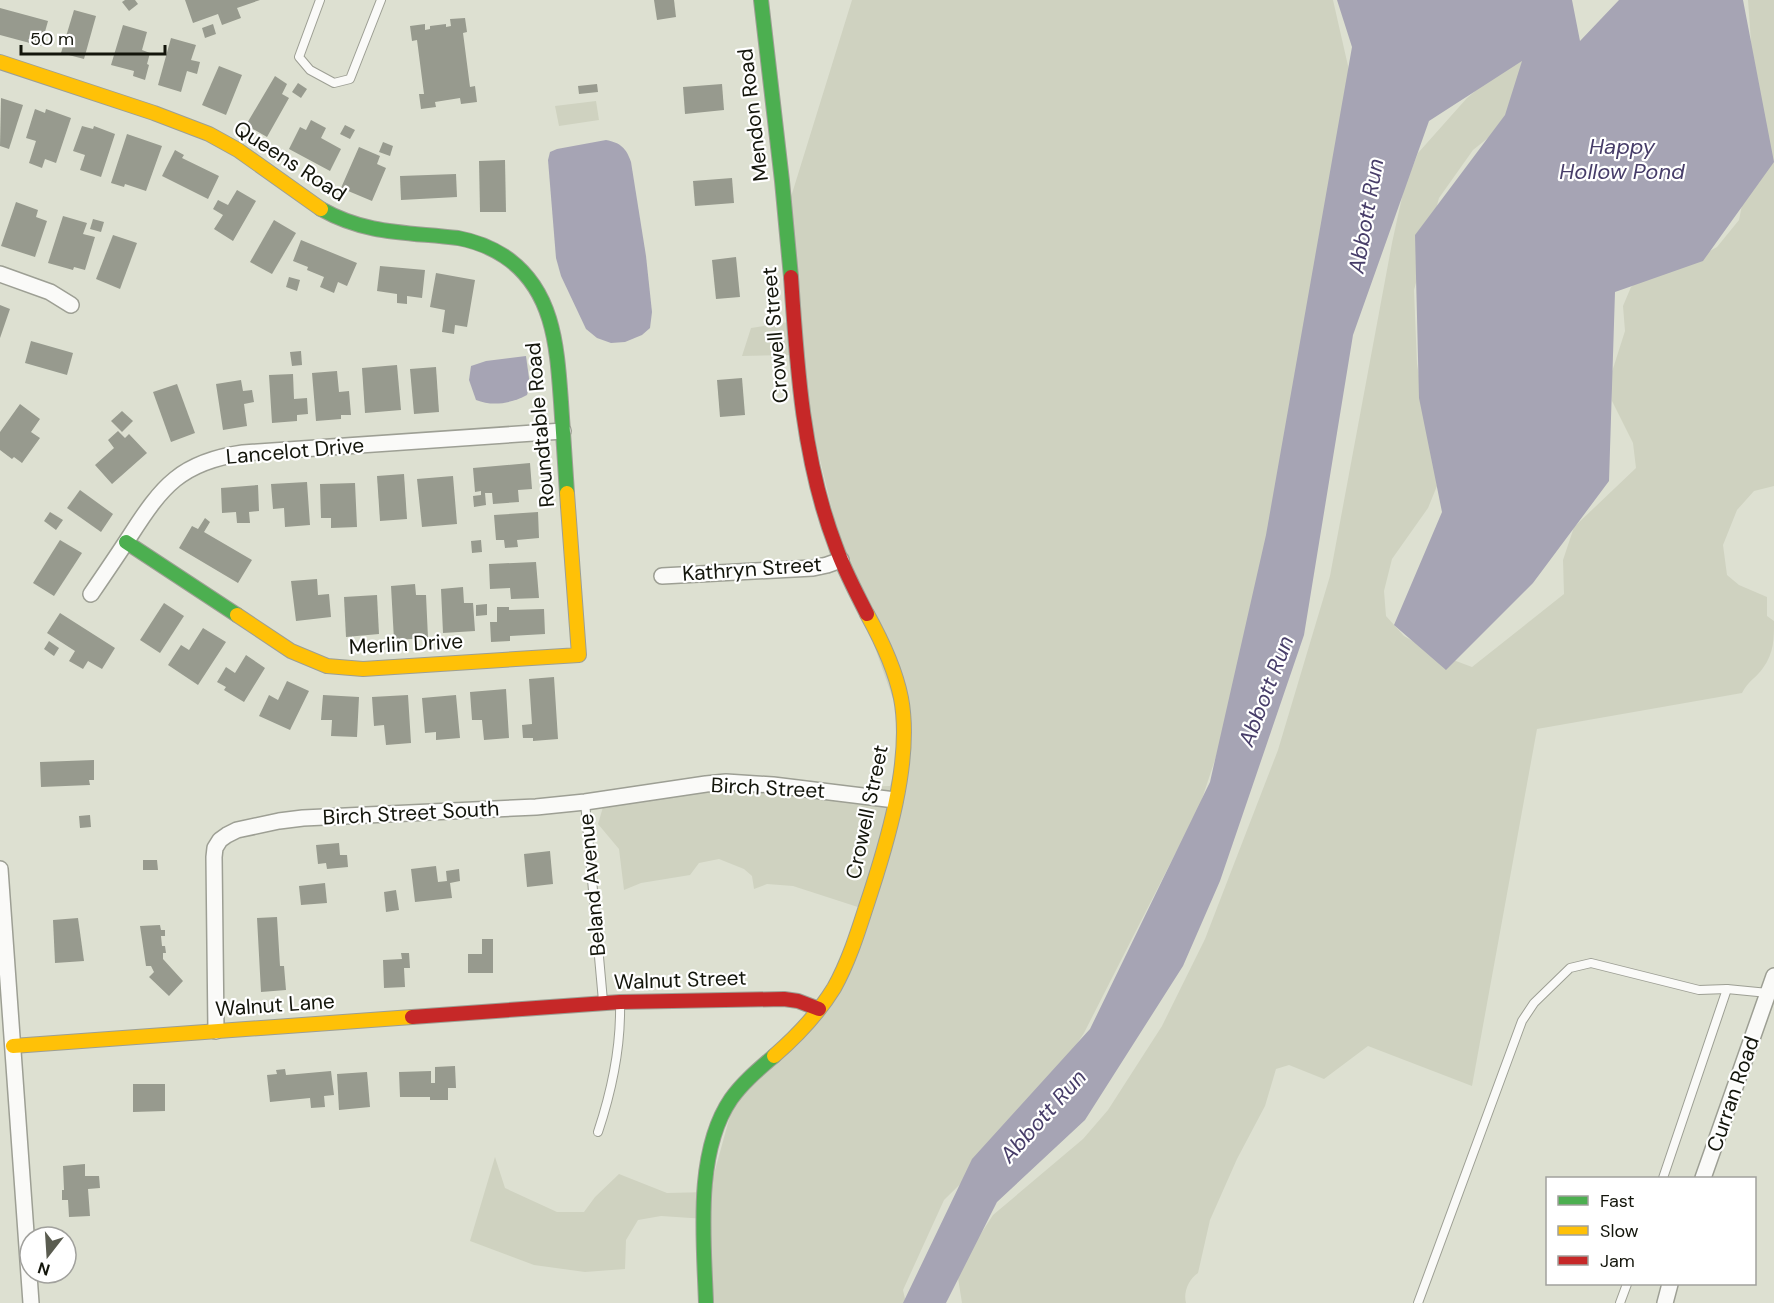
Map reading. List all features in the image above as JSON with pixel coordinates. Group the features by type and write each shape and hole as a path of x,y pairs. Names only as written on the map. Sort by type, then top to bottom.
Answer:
{"street":[{"name":"Mendon Road","path":"761,0 787,225"},
{"name":"Queens Road","path":"0,62 200,129 248,155 307,200 341,220 375,231 460,238"},
{"name":"Crowell Street","path":"706,1303 707,1178 716,1130 725,1109 736,1092 802,1029 834,988 855,942 875,881 895,800 904,737 904,713 900,688 884,645 841,560 818,489 806,434 787,225"},
{"name":"Roundtable Road","path":"460,238 499,252 512,260 523,270 544,301 551,319 555,336 563,431 579,655"},
{"path":"0,274 44,289 71,304"},
{"name":"Lancelot Drive","path":"92,594 153,502 168,484 196,466 218,457 243,453 563,431"},
{"name":"Merlin Drive","path":"126,542 291,651 327,666 363,669 579,655"},
{"name":"Kathryn Street","path":"662,576 813,568 841,560"},
{"name":"Birch Street","path":"606,799 726,782 796,787 895,800"},
{"name":"Birch Street South","path":"216,1031 214,857 215,848 220,840 237,830 303,818 536,807 606,799"},
{"path":"0,869 31,1303"},
{"name":"Curran Road","path":"1704,1177 1771,993 1774,976"},
{"name":"Walnut Street","path":"541,1007 620,1002 784,999 798,1001 819,1009"},
{"name":"Walnut Lane","path":"13,1046 541,1007"},
{"path":"1665,1303 1670,1285"}],"lane":[{"path":"320,0 299,57 309,70 334,83 350,79 381,0"},
{"name":"Beland Avenue","path":"585,802 603,1003"},
{"path":"1418,1303 1522,1021 1534,1003 1570,968 1591,963 1699,990 1727,989 1771,993"},
{"path":"1664,1177 1727,989"},
{"path":"598,1132 606,1108 618,1053 620,1002"},
{"path":"1620,1303 1627,1285"}],"green space":[{"path":"852,0 1333,0 1351,79 1245,669 1200,805 1084,1033 1023,1122 944,1200 903,1290 906,1303 711,1303 706,1219 661,1216 638,1220 626,1240 625,1269 585,1272 534,1265 470,1241 495,1157 505,1188 557,1212 584,1212 595,1197 619,1174 667,1193 709,1192 736,1094 817,1015 864,909 793,886 767,884 754,889 752,876 744,869 719,859 699,863 690,875 641,883 624,890 619,849 598,824 606,797 626,792 890,786 905,733 844,560 795,355 742,356 751,328 795,321 786,213"},
{"path":"1748,0 1774,0 1774,486 1754,491 1737,510 1723,545 1727,575 1739,585 1767,597 1767,616 1774,621 1774,628 1773,646 1767,662 1742,693 1537,729 1472,1086 1368,1046 1324,1079 1289,1065 1276,1069 1265,1106 1237,1159 1210,1220 1198,1273 1186,1290 1186,1303 962,1303 958,1278 967,1255 993,1215 1083,1139 1108,1110 1162,1026 1205,939 1278,750 1330,576 1392,243 1404,188 1418,153 1467,98 1524,50 1547,39 1498,130 1473,150 1439,198 1414,290 1417,364 1437,486 1428,508 1392,559 1384,591 1386,616 1404,636 1432,652 1472,667 1564,594 1563,560 1574,527 1636,468 1633,443 1612,401 1610,378 1625,331 1623,306 1631,287 1652,270 1698,258 1717,247 1739,220 1749,170 1751,42"},
{"path":"596,101 599,120 559,126 555,106"}],"water":[{"name":"Happy Hollow Pond","path":"1337,0 1572,0 1580,41 1619,0 1743,0 1774,162 1703,261 1615,292 1609,481 1533,583 1446,670 1394,625 1442,512 1419,398 1415,235 1505,115 1522,61 1429,121 1353,335 1304,635 1220,881 1183,966 1085,1120 997,1202 946,1303 903,1303 972,1159 1090,1029 1210,782 1266,535 1352,47"},
{"path":"606,140 622,147 631,162 646,256 652,312 650,328 642,335 625,342 611,343 597,338 586,329 561,276 556,258 548,160 550,152 557,149"},
{"path":"526,356 530,385 527,395 502,403 476,400 469,380 471,366 486,361"}],"building":[{"path":"135,0 138,4 129,11 122,2"},
{"path":"185,0 260,0 237,8 241,18 222,25 218,14 193,23"},
{"path":"654,0 674,0 676,17 657,20"},
{"path":"0,8 48,21 41,46 0,35"},
{"path":"74,10 96,16 84,59 61,53"},
{"path":"465,18 467,32 463,33 470,87 475,86 477,102 461,104 460,98 435,102 436,107 421,109 419,94 424,94 417,40 412,41 410,26 425,24 425,30 430,29 430,26 446,24 446,27 451,26 450,19"},
{"path":"213,24 216,34 205,38 202,28"},
{"path":"123,25 147,32 142,50 150,53 145,80 133,76 134,71 111,65"},
{"path":"171,38 196,45 191,60 200,62 197,74 187,71 181,92 158,85"},
{"path":"219,66 242,75 226,115 202,105"},
{"path":"275,76 287,84 282,94 289,98 267,137 246,125"},
{"path":"298,83 307,89 301,98 292,92"},
{"path":"597,84 598,92 579,94 578,86"},
{"path":"722,84 724,110 685,114 683,87"},
{"path":"1,98 23,105 9,149 0,146"},
{"path":"35,109 45,113 46,109 71,118 56,163 45,159 42,168 29,163 36,141 26,138"},
{"path":"311,120 326,128 321,138 341,149 330,171 289,149 300,127 306,130"},
{"path":"345,125 355,130 350,139 340,134"},
{"path":"82,126 93,129 94,126 115,134 101,177 80,170 85,155 73,151"},
{"path":"127,134 162,146 146,191 125,184 124,187 111,183"},
{"path":"383,142 393,146 390,156 379,152"},
{"path":"359,147 380,156 377,164 386,168 372,201 341,188"},
{"path":"175,150 184,155 182,158 219,176 208,199 162,176"},
{"path":"505,160 506,212 480,212 479,161"},
{"path":"456,174 457,197 401,200 400,176"},
{"path":"732,178 734,203 695,206 693,181"},
{"path":"237,190 256,201 233,241 214,229 223,215 213,209 218,200 228,205"},
{"path":"16,202 38,210 36,217 47,221 35,257 1,246"},
{"path":"63,216 87,223 83,234 95,237 85,270 74,267 73,270 48,263"},
{"path":"93,219 104,222 101,232 90,229"},
{"path":"274,220 296,233 272,274 250,262"},
{"path":"113,235 137,243 120,289 96,279"},
{"path":"301,240 357,263 347,286 338,282 334,293 320,287 324,277 293,261"},
{"path":"736,257 740,297 716,299 712,260"},
{"path":"380,266 425,270 422,298 407,296 407,304 397,303 397,294 377,291"},
{"path":"436,273 475,280 467,327 455,325 454,334 442,332 445,310 430,307"},
{"path":"289,277 300,280 297,291 286,287"},
{"path":"0,305 10,309 0,338"},
{"path":"31,341 73,353 67,375 25,363"},
{"path":"301,351 302,365 292,366 290,352"},
{"path":"397,365 401,410 365,413 362,368"},
{"path":"436,367 439,412 414,414 410,369"},
{"path":"337,371 339,392 349,391 351,415 341,415 341,419 316,421 312,373"},
{"path":"293,374 294,399 307,398 308,414 297,415 297,421 272,423 269,375"},
{"path":"742,378 745,415 720,417 717,380"},
{"path":"241,380 243,391 252,390 254,402 244,404 247,426 223,430 216,384"},
{"path":"177,384 195,433 171,442 153,392"},
{"path":"20,404 40,419 31,432 40,438 22,463 0,450 0,432"},
{"path":"122,411 133,421 122,432 111,421"},
{"path":"118,431 125,438 129,434 147,453 112,484 95,465 114,448 108,440"},
{"path":"530,463 532,489 518,490 519,502 493,504 492,493 485,493 486,505 474,507 473,496 481,495 481,491 475,492 473,468"},
{"path":"404,474 407,519 380,521 377,476"},
{"path":"453,476 457,524 422,527 417,479"},
{"path":"307,482 310,525 285,527 284,508 273,509 271,484"},
{"path":"355,483 357,527 331,528 331,518 321,518 320,484"},
{"path":"258,485 259,511 249,512 250,523 237,523 236,512 222,513 221,488"},
{"path":"80,490 113,514 101,532 67,508"},
{"path":"50,512 63,520 56,530 44,521"},
{"path":"538,512 539,538 517,540 518,547 505,548 504,540 496,540 494,515"},
{"path":"205,518 210,522 204,532 252,560 238,583 179,548 192,526 198,529"},
{"path":"60,540 82,553 54,596 33,583"},
{"path":"481,540 482,552 472,553 471,541"},
{"path":"536,562 539,598 511,599 510,588 490,589 489,564"},
{"path":"317,579 318,595 329,594 331,617 296,621 291,581"},
{"path":"415,584 416,595 426,595 428,638 394,640 391,586"},
{"path":"463,587 464,603 473,603 475,631 443,633 441,589"},
{"path":"377,595 379,634 346,637 344,597"},
{"path":"164,603 184,616 160,653 140,640"},
{"path":"487,604 487,615 476,616 476,605"},
{"path":"497,607 509,607 509,610 544,609 545,634 510,636 510,641 491,642 490,622 497,622"},
{"path":"60,613 115,648 102,669 88,661 83,669 69,661 75,651 47,633"},
{"path":"203,628 226,642 198,685 168,665 181,645 189,650"},
{"path":"49,641 59,648 54,656 44,649"},
{"path":"246,655 265,668 244,702 224,690 226,687 217,682 226,667 235,673"},
{"path":"554,677 558,739 533,741 533,738 523,738 522,725 532,724 529,679"},
{"path":"287,681 309,691 290,730 259,716 269,695 278,700"},
{"path":"506,689 509,738 484,740 482,720 472,720 470,692"},
{"path":"323,695 359,697 357,737 331,736 332,720 321,720"},
{"path":"408,695 411,743 386,745 384,725 374,726 372,697"},
{"path":"456,695 460,738 436,740 436,732 425,733 422,698"},
{"path":"94,760 94,780 89,780 90,785 41,787 40,762"},
{"path":"90,815 91,827 80,828 79,816"},
{"path":"339,843 340,855 347,855 348,867 327,869 326,863 318,864 316,845"},
{"path":"550,851 553,884 527,887 524,854"},
{"path":"143,860 157,860 158,870 143,870"},
{"path":"436,866 438,882 447,881 446,871 459,869 460,881 450,883 452,898 415,902 411,869"},
{"path":"325,883 327,903 301,905 299,886"},
{"path":"396,890 399,910 386,912 384,892"},
{"path":"277,917 280,966 284,966 286,990 261,992 257,918"},
{"path":"78,918 84,961 55,963 53,920"},
{"path":"160,925 161,930 165,930 165,936 161,936 162,946 165,946 166,953 163,953 163,959 183,981 169,996 149,977 154,972 151,966 146,966 140,926"},
{"path":"482,939 493,939 493,973 468,973 468,954 482,954"},
{"path":"401,953 409,953 410,968 404,968 405,987 384,988 383,960 402,959"},
{"path":"455,1066 456,1088 448,1088 448,1100 430,1100 430,1097 400,1097 399,1072 431,1071 431,1083 435,1083 435,1067"},
{"path":"285,1069 286,1075 331,1071 334,1095 324,1096 325,1107 311,1108 310,1098 270,1102 267,1075 277,1074 276,1070"},
{"path":"367,1072 370,1107 339,1110 337,1074"},
{"path":"133,1084 165,1084 165,1111 133,1112"},
{"path":"85,1164 85,1176 99,1176 100,1188 88,1189 90,1216 69,1217 68,1200 62,1200 63,1166"}],"traffic: fast":[{"path":"761,0 791,277"},
{"path":"321,209 355,224 371,228 470,241 499,253 521,269 543,302 554,340 567,493"},
{"path":"126,542 237,615"},
{"path":"706,1303 703,1225 706,1171 711,1145 719,1121 731,1099 746,1081 774,1056"}],"traffic: slow":[{"path":"0,62 154,113 209,134 238,150 321,209"},
{"path":"237,615 291,651 327,666 363,669 579,655 567,493"},
{"path":"774,1056 814,1016 828,998 839,978 852,949 874,883 896,804 903,749 904,723 901,698 887,655 867,614"},
{"path":"13,1046 412,1017"}],"traffic: jam":[{"path":"791,277 803,414 816,481 839,556 867,614"},
{"path":"412,1017 620,1002 784,999 798,1001 819,1009"}],"water label":[{"name":"Abbott Run","path":"1366,216"},
{"name":"Abbott Run","path":"1266,691"},
{"name":"Abbott Run","path":"1043,1116"}]}
